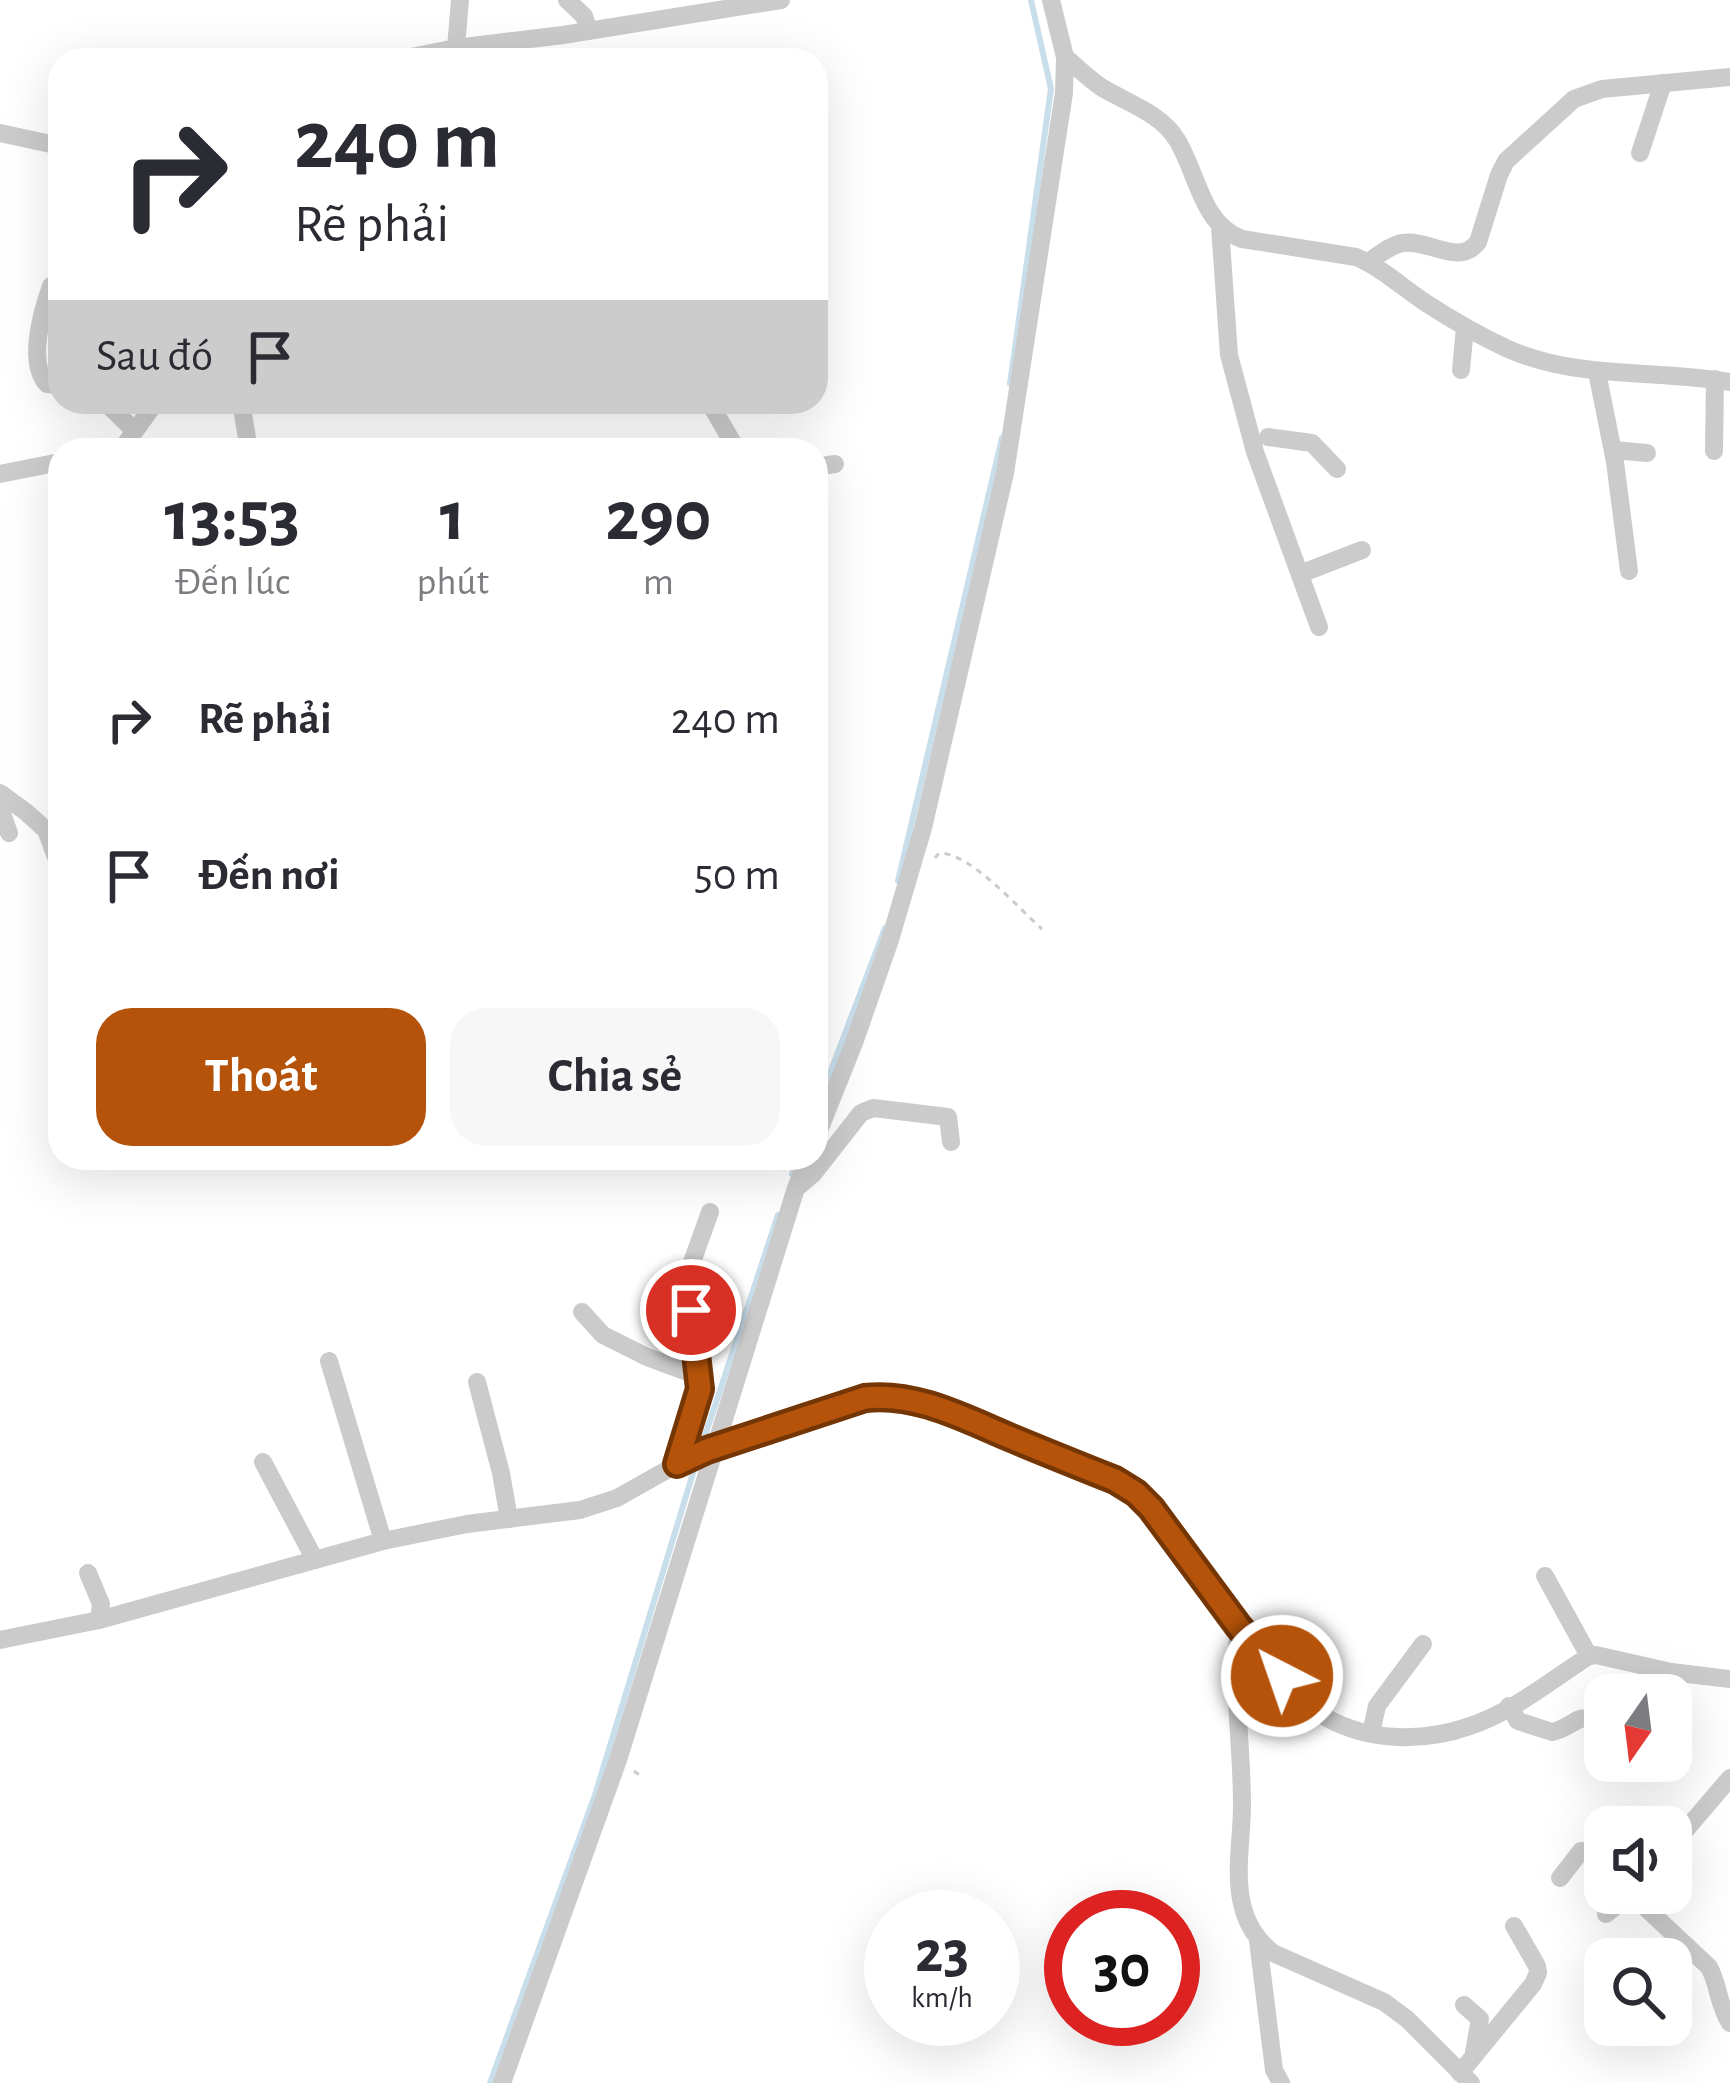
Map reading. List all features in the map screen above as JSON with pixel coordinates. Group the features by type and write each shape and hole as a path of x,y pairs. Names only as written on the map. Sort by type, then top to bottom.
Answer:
{"street":[{"path":"460,0 456,48 776,0"},
{"path":"567,0 584,16 589,31"},
{"path":"828,1108 854,1043 923,828 1005,473 1064,93 1065,57 1051,0"},
{"path":"1065,57 1170,130 1220,227 1242,239 1345,254 1368,262 1465,327 1551,363 1597,372 1722,380 1714,451"},
{"path":"1368,262 1409,242 1460,254 1471,251 1506,161 1574,99 1602,89 1730,77"},
{"path":"1640,153 1663,83"},
{"path":"0,133 48,143"},
{"path":"1220,227 1229,356 1260,437 1319,627"},
{"path":"48,298 37,370 48,384"},
{"path":"1461,370 1465,327"},
{"path":"1597,372 1629,571"},
{"path":"117,414 135,431"},
{"path":"131,438 147,414"},
{"path":"1260,437 1312,443 1337,470"},
{"path":"1613,450 1647,453"},
{"path":"0,474 48,464"},
{"path":"1300,574 1362,550"},
{"path":"0,793 48,835"},
{"path":"0,808 9,833"},
{"path":"828,1155 861,1112 873,1108 948,1117 951,1142"},
{"path":"502,2083 618,1760 697,1455 803,1170"},
{"path":"796,1188 816,1170"},
{"path":"697,1455 698,1376 687,1276 710,1212"},
{"path":"582,1312 603,1335 647,1358 698,1376"},
{"path":"329,1361 383,1541"},
{"path":"477,1382 509,1519"},
{"path":"0,1640 99,1620 383,1541 467,1523 598,1505 697,1455 883,1396 956,1415 1136,1493 1239,1627 1304,1701 1327,1718 1391,1737 1432,1736 1470,1726 1589,1656 1730,1679"},
{"path":"262,1462 315,1560"},
{"path":"88,1574 100,1604 99,1620"},
{"path":"1545,1576 1589,1656"},
{"path":"1239,1627 1234,1667 1242,1804 1238,1890 1258,1941 1272,2078"},
{"path":"1372,1733 1374,1711 1423,1643"},
{"path":"1509,1706 1518,1720 1552,1732 1584,1717"},
{"path":"1692,1822 1730,1778"},
{"path":"1560,1878 1584,1851"},
{"path":"1653,1914 1709,1967 1730,2023"},
{"path":"1468,2071 1538,1973 1514,1926"},
{"path":"1258,1941 1273,1953 1384,2002 1468,2071"},
{"path":"1464,2005 1480,2019 1468,2071"}],"path":[{"path":"905,889 921,878 940,853 948,853 967,862 1042,929"}],"waterway":[{"path":"1010,384 1051,89 1031,0"},
{"path":"898,881 1002,438"},
{"path":"828,1078 885,928"},
{"path":"792,1174 794,1170"},
{"path":"701,1448 778,1215"},
{"path":"490,2083 595,1795 697,1460"}],"route":[{"path":"691,1310 700,1389 677,1464 865,1398 904,1398 947,1411 1136,1493 1282,1676"}]}
